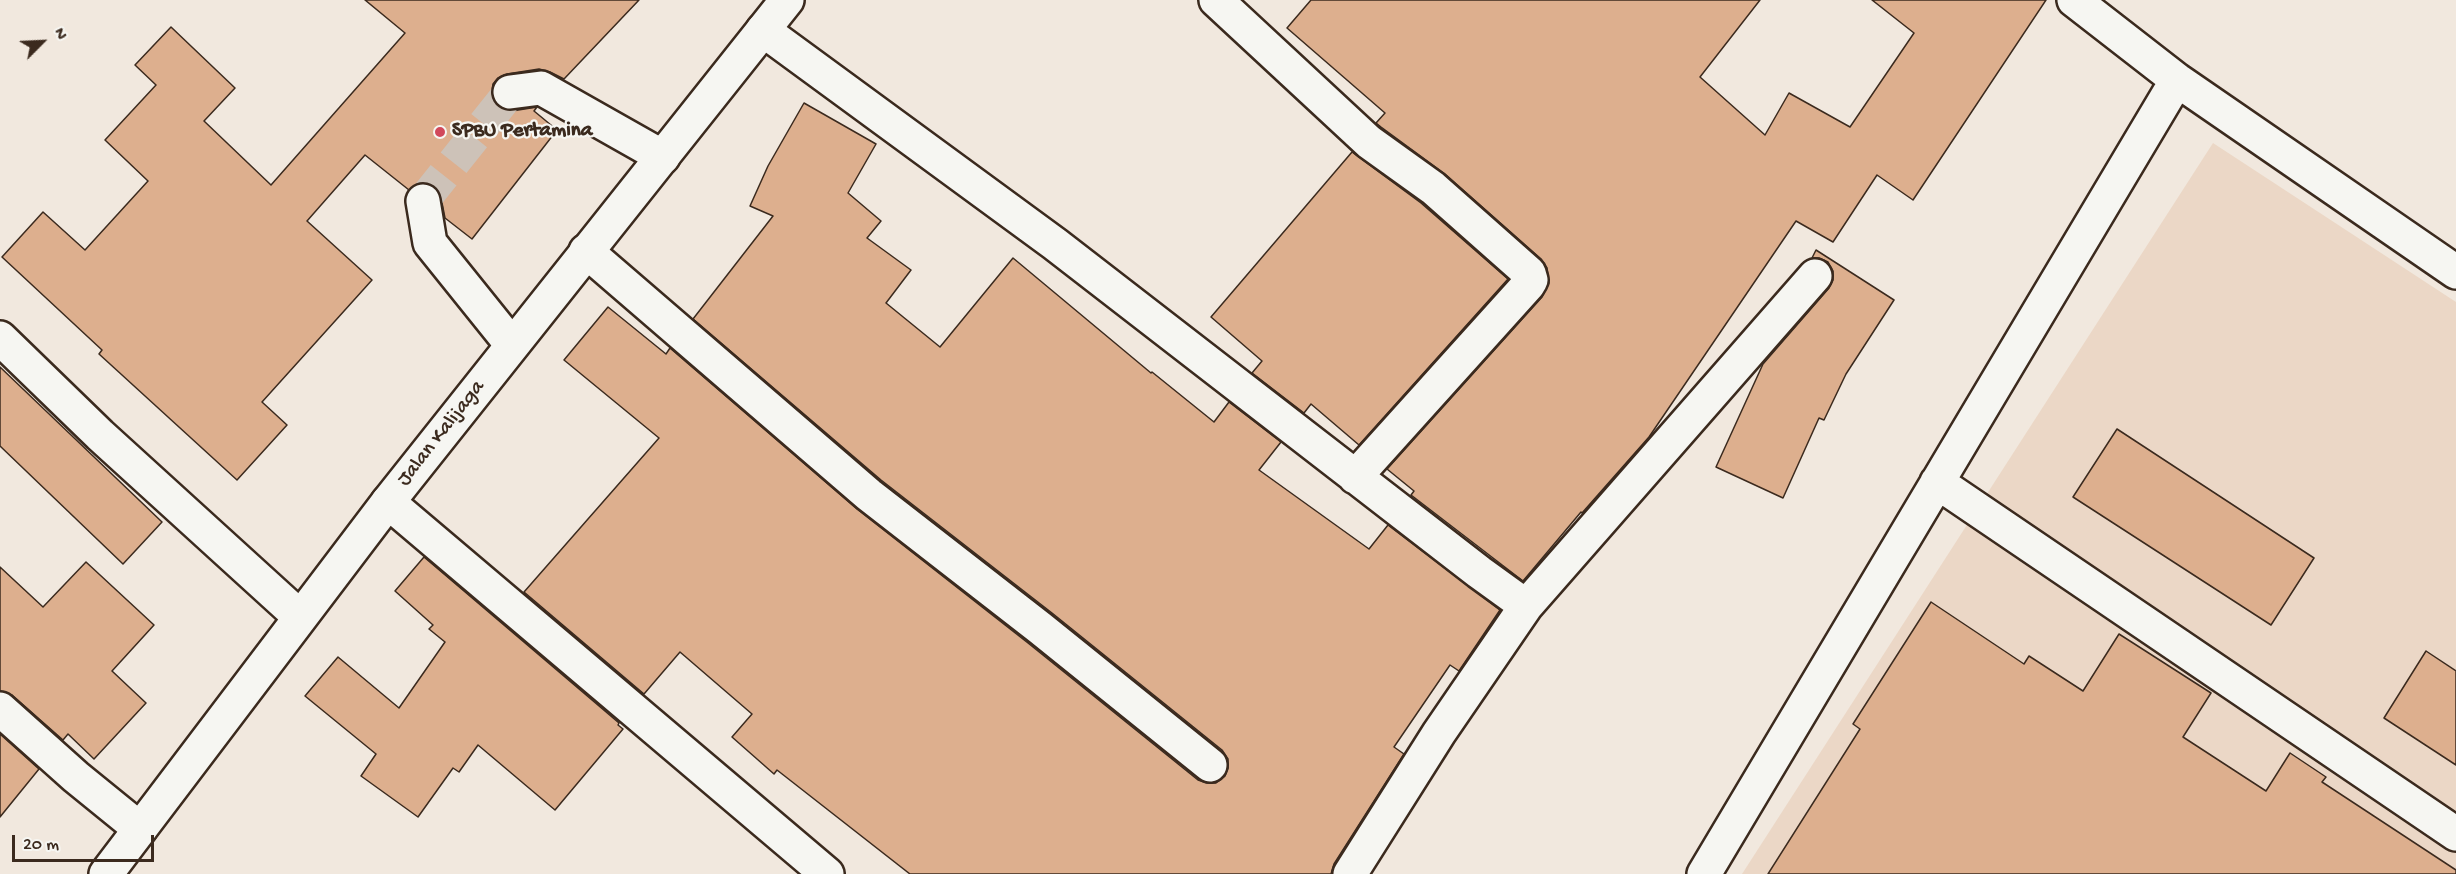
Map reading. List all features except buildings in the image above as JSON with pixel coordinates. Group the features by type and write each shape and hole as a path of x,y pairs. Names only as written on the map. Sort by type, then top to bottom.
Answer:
{"main road":[{"name":"Jalan Kalijaga","path":"106,874 388,502 787,0"},
{"path":"1216,0 1369,142 1433,188 1529,273 1531,280 1528,285 1355,477"},
{"path":"2074,0 2177,80 2456,272"},
{"path":"763,30 1055,244 1355,477 1526,606"},
{"path":"1704,874 2177,80"},
{"path":"510,92 541,88 663,157"},
{"path":"423,201 430,243 512,345"},
{"path":"586,251 869,495 1040,628 1210,765"},
{"path":"1350,874 1439,733 1526,606 1815,276"},
{"path":"0,338 100,435 300,617"},
{"path":"1937,482 2456,834"},
{"path":"388,502 826,874"},
{"path":"0,709 76,777 140,829"}],"shaded area":[{"path":"2213,143 2456,302 2456,874 1742,874"}],"tunnel":[{"path":"423,201 510,92"}],"place":[{"name":"SPBU Pertamina","path":"440,132"}]}
